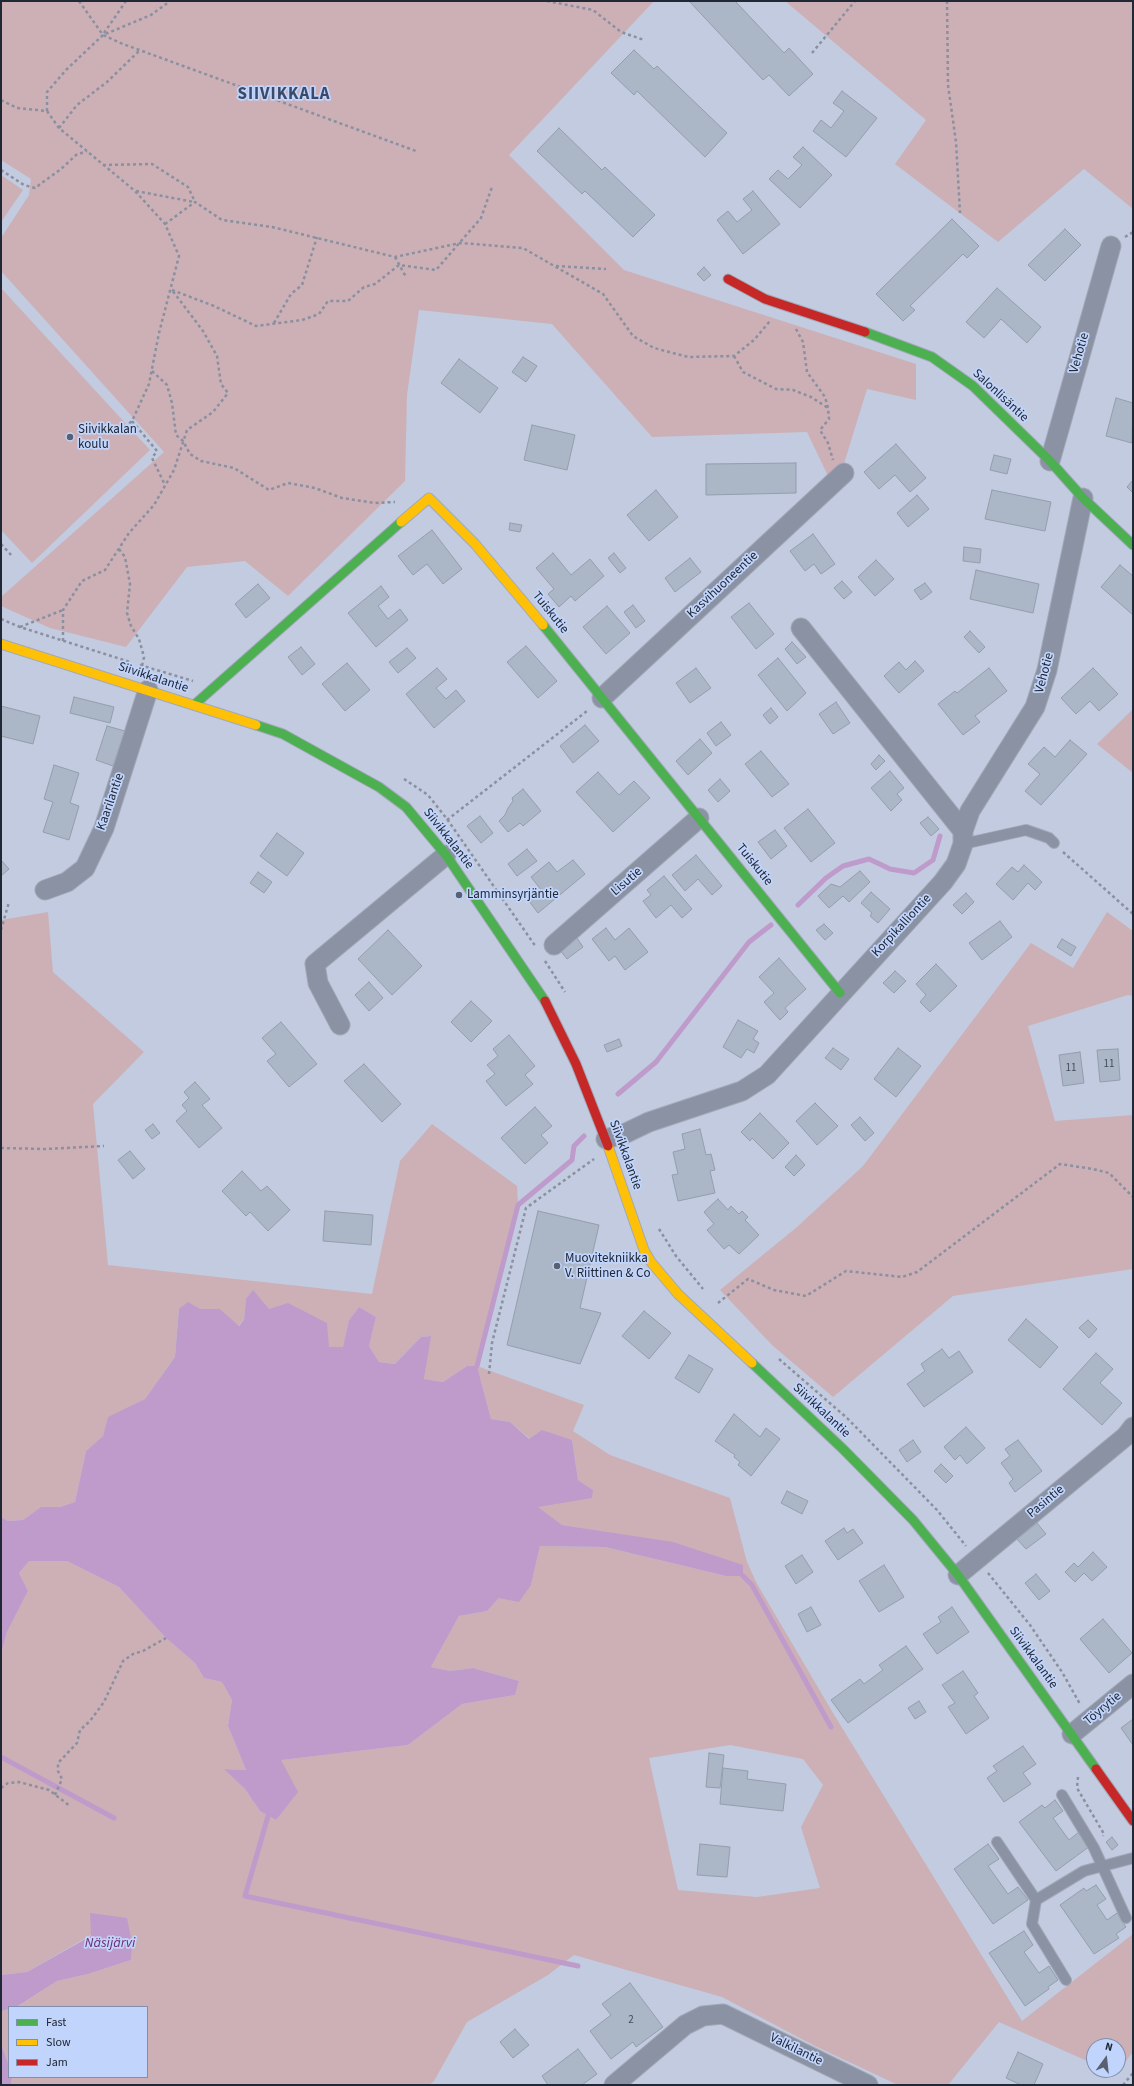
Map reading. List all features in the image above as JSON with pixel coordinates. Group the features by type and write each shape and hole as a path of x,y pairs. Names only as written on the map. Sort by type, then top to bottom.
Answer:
{"main road":[{"name":"Salonlisäntie","path":"728,280 765,300 884,338 932,357 973,386 1050,460 1083,498 1133,545"},
{"name":"Tuiskutie","path":"194,705 429,498 475,544 602,698 840,993"},
{"name":"Siivikkalantie","path":"1,644 283,734 379,787 406,807 446,855 551,1010 576,1064 607,1144 644,1250 659,1272 678,1294 877,1482 913,1520 958,1575 1133,1821"}],"street":[{"name":"Vehotie","path":"1050,460 1111,246"},
{"name":"Kasvihuoneentie","path":"602,698 843,473"},
{"name":"Vehotie","path":"963,838 970,811 1035,707 1047,670 1083,498"},
{"path":"802,628 963,838"},
{"name":"Kaarilantie","path":"45,890 67,882 85,868 104,828 148,690"},
{"name":"Lisutie","path":"554,945 699,818"},
{"name":"Korpikalliontie","path":"607,1144 649,1122 742,1092 756,1084 767,1075 840,993 943,882 956,864 963,838"},
{"path":"340,1025 318,983 315,964 446,855"},
{"name":"Pasintie","path":"958,1575 1126,1436 1133,1427"},
{"name":"Töyrytie","path":"1072,1734 1133,1684"},
{"name":"Valkilantie","path":"614,2085 685,2025 703,2016 723,2014 868,2085"}],"lane":[{"path":"963,838 1026,830 1049,838 1054,843"},
{"path":"1062,1795 1094,1848 1126,1918"},
{"path":"997,1842 1036,1900 1032,1924 1066,1980"},
{"path":"1036,1900 1084,1871 1133,1858"}],"path":[{"path":"79,1 103,34 139,51 416,151"},
{"path":"126,1 103,34 66,70 47,92 47,111 59,128 135,191 165,224 179,256 172,290 159,333 149,384 132,421 127,425"},
{"path":"103,34 151,15 170,1"},
{"path":"547,1 593,10 621,32 644,40"},
{"path":"812,53 855,1"},
{"path":"947,1 948,85 956,142 960,213"},
{"path":"59,128 77,105 107,82 139,51"},
{"path":"1,100 17,108 47,111"},
{"path":"1,170 24,186 35,188 61,169 76,155 86,151"},
{"path":"103,165 152,164 188,187 194,202"},
{"path":"172,290 214,306 256,326 302,320 319,314 328,301 348,301 364,287 375,284 399,266 436,270 481,218 492,187"},
{"path":"135,191 194,202 222,220 272,227 395,257 460,243 523,248 603,294 633,336 654,348 688,357 734,356 754,340 785,306 803,342 807,372 825,397 829,419 820,430 828,442 833,461 843,473"},
{"path":"165,224 194,202"},
{"path":"274,323 291,294 302,285 317,237"},
{"path":"395,257 406,277"},
{"path":"554,266 606,269"},
{"path":"62,641 63,610 82,581 105,570 129,533 154,505 174,470 187,430 213,412 228,394 221,384 217,356 203,331 172,290"},
{"path":"734,356 743,372 776,389 793,390 812,397 828,408"},
{"path":"152,371 167,385 172,403 176,435 183,441 190,454 201,461 234,468 269,490 288,483 315,488 342,498 375,503 399,502"},
{"path":"132,421 157,451 152,458 165,485"},
{"path":"1,544 13,557"},
{"path":"119,549 125,557 130,584 127,613 131,626 139,639 144,657 143,666"},
{"path":"20,628 63,610"},
{"path":"447,819 602,698"},
{"path":"1054,843 1133,914"},
{"path":"1,930 9,902"},
{"path":"489,1374 492,1343 526,1208 607,1144"},
{"path":"1,1148 45,1149 104,1146"},
{"path":"718,1303 748,1279 774,1290 806,1296 846,1271 902,1277 917,1272 1060,1164 1109,1173 1133,1197"},
{"path":"55,1795 62,1779 58,1770 58,1763 77,1743 80,1730 90,1721 104,1702 123,1661 133,1654 143,1651 166,1638"},
{"path":"1,1788 8,1783 19,1782 49,1790 70,1806"},
{"path":"1123,2085 1133,2073"}],"shaded area":[{"path":"1,1 654,1 509,155 624,270 916,364 916,400 867,389 843,467 829,478 807,432 652,437 552,324 419,310 407,395 405,481 288,596 245,561 187,567 126,647 50,628 1,606 1,597 164,452 1,271 1,238 29,195 31,179 1,160"},
{"path":"785,1 1133,1 1133,209 1084,169 998,242 895,164 926,120"},
{"path":"1,175 23,190 1,222"},
{"name":"Siivikkalan koulu","path":"1,288 150,450 32,563 1,530"},
{"path":"1133,709 1133,773 1097,744"},
{"path":"48,912 53,972 144,1052 93,1104 108,1265 372,1294 400,1161 432,1124 517,1186 518,1205 477,1366 467,1366 443,1382 424,1379 430,1336 421,1337 395,1364 379,1362 369,1346 376,1317 359,1307 349,1320 343,1348 328,1347 269,1309 246,1299 244,1320 238,1326 220,1309 179,1309 175,1357 145,1399 108,1418 103,1436 86,1451 75,1502 60,1507 41,1507 23,1520 8,1521 1,1517 1,920"},
{"path":"1107,912 1133,931 1133,996 1128,995 1028,1026 1055,1121 1133,1115 1133,1269 953,1296 833,1397 772,1345 720,1290 797,1227 863,1166 1031,943 1073,968"},
{"path":"477,1366 584,1405 573,1431 610,1455 730,1498 747,1562 756,1582 833,1713 1022,2021 1133,1934 1133,2052 1126,2061 1126,2038 1086,2038 1086,2060 999,2022 948,2085 898,2085 815,2046 722,1997 574,1955 548,1975 467,2022 434,2081 429,2085 11,2085 12,2078 148,2078 148,2006 19,2006 57,1981 88,1974 131,1960 91,1935 27,1972 1,1975 1,1654 7,1632 28,1591 19,1573 29,1561 67,1561 119,1587 166,1638 195,1663 204,1678 222,1682 232,1700 228,1726 246,1770 225,1769 245,1789 260,1811 276,1820 285,1807 280,1760 408,1745 462,1704 515,1695 519,1681 473,1668 450,1671 431,1667 459,1616 487,1611 499,1598 531,1585 540,1546 605,1547 726,1576 612,1533 562,1525 537,1507 593,1490 578,1480 572,1440 530,1439 510,1422 491,1419","holes":["730,1745 803,1759 823,1785 801,1827 820,1888 757,1897 678,1890 649,1758"]},
{"path":"8,2009 8,2063 1,2044 2,2011"}],"water":[{"path":"253,1290 269,1309 288,1303 327,1323 329,1347 343,1347 349,1320 359,1307 376,1317 369,1346 379,1362 395,1364 421,1337 431,1336 424,1379 443,1382 467,1366 477,1366 491,1419 510,1422 529,1439 542,1430 572,1440 578,1480 593,1490 592,1498 538,1507 562,1525 673,1542 743,1565 743,1576 726,1576 605,1547 540,1546 531,1585 519,1602 499,1598 487,1611 459,1616 431,1667 450,1671 473,1668 519,1681 515,1695 462,1704 408,1745 281,1760 298,1792 276,1820 260,1811 245,1789 224,1769 246,1770 228,1726 232,1700 222,1682 204,1678 195,1663 166,1638 119,1587 67,1561 29,1561 19,1573 28,1591 7,1632 1,1654 1,1517 8,1521 23,1520 41,1507 60,1507 75,1502 86,1451 103,1436 108,1417 145,1399 175,1357 179,1309 188,1302 200,1309 220,1309 239,1326 244,1320 246,1299"},
{"name":"Näsijärvi","path":"90,1913 127,1918 132,1943 131,1960 88,1974 57,1981 18,2006 8,2006 8,2009 2,2011 1,2014 1,1975 27,1972 91,1936"},
{"path":"1,2044 8,2063 8,2078 12,2078 11,2085 1,2085"}],"building":[{"path":"689,1 735,1 784,53 789,48 813,74 789,96 769,75 763,80"},
{"path":"634,50 654,69 657,66 727,133 705,157 637,91 634,95 611,73"},
{"path":"842,91 877,118 846,157 813,131 821,120 831,128 844,111 833,103"},
{"path":"559,128 602,170 605,167 655,215 633,237 585,191 582,194 537,151"},
{"path":"803,147 832,175 800,208 769,179 778,170 788,179 802,165 793,157"},
{"path":"753,191 780,224 743,254 717,220 728,211 737,222 752,210 743,199"},
{"path":"952,219 979,246 967,258 963,254 910,306 915,310 903,321 876,294"},
{"path":"1065,229 1081,245 1045,281 1028,265"},
{"path":"704,267 711,275 704,281 697,274"},
{"path":"997,288 1041,327 1027,343 1001,319 984,338 966,322"},
{"path":"523,357 537,366 526,382 512,372"},
{"path":"459,359 498,388 480,413 441,383"},
{"path":"1116,398 1133,403 1132,443 1106,436"},
{"path":"532,425 575,435 567,470 524,460"},
{"path":"896,444 926,478 910,492 895,475 879,489 864,472"},
{"path":"994,455 1011,459 1007,474 990,470"},
{"path":"796,463 796,493 706,495 706,464"},
{"path":"1133,480 1133,493 1127,487"},
{"path":"656,490 678,517 649,541 627,515"},
{"path":"992,490 1051,502 1045,531 985,519"},
{"path":"917,495 929,509 908,527 897,513"},
{"path":"510,523 522,525 520,532 509,530"},
{"path":"432,530 462,569 443,584 427,564 413,575 398,556"},
{"path":"813,534 835,564 821,574 814,564 805,571 790,551"},
{"path":"964,547 981,549 980,563 963,561"},
{"path":"553,553 571,575 590,559 604,576 575,601 571,596 559,607 548,594 554,589 536,568"},
{"path":"614,553 626,568 620,573 608,558"},
{"path":"690,558 701,572 675,592 665,578"},
{"path":"876,560 894,579 875,596 858,577"},
{"path":"1120,565 1133,576 1133,615 1101,587"},
{"path":"976,570 1039,584 1033,613 970,599"},
{"path":"842,581 852,592 844,599 834,588"},
{"path":"925,583 932,592 921,600 914,590"},
{"path":"258,584 270,598 246,618 235,604"},
{"path":"381,586 389,597 378,606 388,619 400,609 408,620 376,647 348,613"},
{"path":"749,603 774,634 756,649 731,617"},
{"path":"633,605 645,621 636,628 624,612"},
{"path":"607,606 630,633 606,654 583,627"},
{"path":"970,631 985,647 979,653 964,637"},
{"path":"792,642 806,657 797,664 785,649"},
{"path":"526,646 557,681 538,698 507,662"},
{"path":"301,647 315,664 302,675 288,657"},
{"path":"407,648 416,658 398,673 389,662"},
{"path":"778,658 806,693 787,711 758,675"},
{"path":"915,661 924,671 899,693 884,676 899,662 906,670"},
{"path":"347,663 370,690 345,711 322,684"},
{"path":"437,668 447,679 436,688 446,699 456,690 465,701 434,728 406,694"},
{"path":"696,668 711,688 690,703 676,683"},
{"path":"989,668 1007,691 975,716 980,722 963,735 938,704 955,691 957,693"},
{"path":"1093,668 1118,694 1099,711 1090,701 1076,714 1061,698"},
{"path":"74,697 114,707 110,723 70,713"},
{"path":"836,702 850,723 833,734 819,714"},
{"path":"1,706 40,716 33,744 1,736"},
{"path":"771,708 778,717 770,724 763,715"},
{"path":"721,722 731,735 716,746 707,733"},
{"path":"585,725 599,741 573,763 560,746"},
{"path":"107,726 125,731 113,766 96,760"},
{"path":"700,739 712,753 688,775 676,761"},
{"path":"1070,740 1087,754 1041,805 1025,791 1040,774 1028,764 1044,747 1055,757"},
{"path":"761,751 789,784 772,797 745,764"},
{"path":"879,755 885,761 876,770 871,764"},
{"path":"54,765 79,773 70,803 79,806 69,840 43,832 53,802 44,799"},
{"path":"890,771 904,788 897,794 902,800 891,811 871,788"},
{"path":"598,772 619,795 634,781 650,798 613,832 576,792"},
{"path":"720,779 730,791 718,802 708,790"},
{"path":"523,789 541,811 523,826 520,823 508,832 499,821 505,815 513,801 512,798"},
{"path":"808,809 835,843 811,862 784,828"},
{"path":"480,816 493,833 481,843 467,826"},
{"path":"928,817 939,829 931,836 920,823"},
{"path":"775,830 787,846 771,859 758,842"},
{"path":"277,833 304,853 287,876 260,856"},
{"path":"527,849 537,861 517,876 508,864"},
{"path":"696,855 722,886 712,895 698,879 685,891 672,875"},
{"path":"1,860 9,869 1,876"},
{"path":"573,860 585,874 538,913 529,901 542,891 531,877 549,862 557,872"},
{"path":"1024,865 1042,882 1035,890 1028,883 1013,900 996,884 1012,867 1018,872"},
{"path":"860,871 870,882 849,902 843,896 829,908 818,896 831,884 840,887"},
{"path":"258,872 272,882 264,893 250,883"},
{"path":"664,876 692,909 682,918 671,905 656,918 643,901 651,895 647,890"},
{"path":"871,892 890,909 878,923 870,916 872,913 861,903"},
{"path":"966,893 974,902 962,914 953,905"},
{"path":"1000,921 1012,937 982,960 969,943"},
{"path":"824,924 833,933 825,940 816,930"},
{"path":"606,928 615,940 629,928 648,952 625,970 615,956 609,961 592,939"},
{"path":"388,930 422,966 392,995 358,959"},
{"path":"577,938 583,947 567,959 560,950"},
{"path":"1062,939 1076,947 1071,956 1057,947"},
{"path":"779,958 806,989 785,1008 788,1012 780,1020 764,1002 774,993 759,977"},
{"path":"936,964 957,986 930,1012 920,1002 926,995 916,984"},
{"path":"895,971 906,981 894,993 883,983"},
{"path":"369,982 383,998 369,1011 355,995"},
{"path":"471,1001 492,1021 471,1042 451,1022"},
{"path":"738,1020 758,1031 753,1039 759,1043 754,1053 747,1049 741,1058 723,1047"},
{"path":"281,1022 317,1064 289,1087 267,1061 276,1054 262,1038"},
{"path":"509,1035 535,1066 525,1075 533,1084 506,1106 486,1081 495,1074 487,1065 498,1056 493,1049"},
{"path":"619,1039 622,1046 607,1052 604,1045"},
{"path":"833,1048 849,1059 841,1070 825,1058"},
{"path":"898,1048 921,1066 896,1097 874,1079"},
{"path":"1118,1049 1120,1080 1100,1082 1097,1050"},
{"path":"1080,1052 1084,1083 1063,1086 1059,1055"},
{"path":"364,1064 401,1104 382,1122 344,1081"},
{"path":"195,1082 210,1099 202,1105 222,1128 199,1148 176,1121 187,1111 182,1105 189,1098 184,1092"},
{"path":"815,1103 838,1126 817,1145 796,1121"},
{"path":"535,1107 552,1126 541,1135 548,1143 525,1164 501,1138"},
{"path":"760,1113 789,1143 773,1159 752,1138 750,1141 741,1132"},
{"path":"860,1117 874,1133 865,1141 851,1125"},
{"path":"153,1124 160,1133 152,1139 145,1130"},
{"path":"700,1129 706,1155 711,1154 715,1170 710,1171 715,1193 678,1201 672,1175 678,1174 673,1152 685,1149 682,1134"},
{"path":"130,1151 145,1169 133,1179 118,1160"},
{"path":"796,1155 805,1165 794,1176 785,1167"},
{"path":"242,1171 261,1191 267,1186 290,1210 268,1231 250,1212 246,1216 222,1191"},
{"path":"718,1199 728,1210 731,1206 739,1214 742,1211 748,1217 745,1220 759,1235 739,1254 729,1245 724,1249 707,1230 714,1224 704,1212"},
{"path":"325,1211 373,1215 371,1245 323,1241"},
{"name":"Muovitekniikka V. Riittinen & Co","path":"538,1211 599,1225 580,1308 601,1313 580,1364 507,1345"},
{"path":"644,1311 671,1333 649,1359 622,1336"},
{"path":"1026,1319 1058,1347 1040,1368 1008,1340"},
{"path":"1088,1320 1097,1329 1089,1338 1079,1328"},
{"path":"942,1349 949,1358 959,1351 973,1372 924,1407 907,1384 925,1371 921,1364"},
{"path":"1096,1353 1113,1369 1100,1383 1122,1403 1102,1425 1063,1389"},
{"path":"689,1355 713,1369 699,1393 675,1378"},
{"path":"734,1414 760,1437 766,1428 780,1439 751,1476 738,1465 740,1462 734,1457 735,1455 715,1441"},
{"path":"966,1427 985,1448 967,1464 960,1455 955,1460 944,1447"},
{"path":"913,1440 921,1452 907,1462 899,1450"},
{"path":"1018,1440 1042,1471 1015,1492 1009,1483 1013,1479 1001,1463 1010,1456 1005,1449"},
{"path":"941,1464 953,1476 946,1483 934,1471"},
{"path":"787,1491 808,1501 802,1514 781,1503"},
{"path":"1037,1523 1046,1534 1026,1549 1017,1539"},
{"path":"844,1528 847,1533 853,1529 863,1543 838,1560 825,1541"},
{"path":"1093,1552 1107,1567 1092,1581 1084,1573 1075,1582 1065,1572 1074,1563 1078,1567"},
{"path":"802,1555 813,1572 796,1584 785,1566"},
{"path":"884,1565 904,1597 879,1612 859,1581"},
{"path":"1036,1574 1050,1591 1039,1600 1025,1583"},
{"path":"811,1607 821,1625 807,1632 798,1614"},
{"path":"952,1607 969,1632 937,1654 923,1634 941,1622 938,1617"},
{"path":"1103,1619 1132,1653 1109,1673 1080,1639"},
{"path":"906,1646 923,1669 848,1723 831,1700 860,1679 864,1684 883,1670 879,1665"},
{"path":"963,1671 978,1693 974,1696 989,1718 966,1734 948,1707 955,1703 942,1685"},
{"path":"919,1701 926,1712 915,1719 908,1708"},
{"path":"1133,1719 1133,1745 1121,1728"},
{"path":"1023,1746 1036,1764 1023,1773 1031,1784 1004,1802 987,1778 997,1771 993,1766"},
{"path":"709,1753 724,1755 720,1788 706,1787"},
{"path":"723,1768 748,1771 747,1779 786,1784 783,1811 720,1804"},
{"path":"1055,1800 1063,1811 1053,1818 1069,1840 1079,1832 1090,1846 1056,1871 1019,1822 1042,1805 1045,1808"},
{"path":"1112,1837 1118,1845 1112,1850 1106,1842"},
{"path":"700,1844 730,1847 727,1877 697,1875"},
{"path":"988,1844 999,1859 988,1866 1008,1894 1018,1887 1028,1900 993,1924 954,1869"},
{"path":"1096,1885 1106,1899 1097,1905 1107,1920 1117,1913 1126,1927 1116,1934 1119,1938 1094,1954 1060,1905 1084,1888 1086,1891"},
{"path":"1024,1931 1033,1945 1024,1952 1039,1973 1049,1966 1058,1980 1048,1987 1049,1989 1025,2006 989,1953"},
{"path":"630,1983 663,2027 636,2047 633,2042 611,2059 590,2031 611,2015 602,2004"},
{"path":"515,2029 529,2045 513,2058 500,2042"},
{"path":"578,2049 597,2074 582,2085 548,2085 542,2076"},
{"path":"1018,2052 1043,2064 1034,2085 1021,2085 1006,2078"}],"waterway":[{"path":"798,905 826,878 843,866 869,859 890,869 914,873 933,860 940,836"},
{"path":"618,1094 656,1062 749,942 771,925"},
{"path":"477,1366 518,1205 572,1160 574,1146 584,1136"},
{"path":"743,1576 752,1585 831,1727"},
{"path":"1,1757 114,1818"},
{"path":"268,1816 245,1896 578,1966"}],"traffic: fast":[{"path":"865,332 932,357 973,386 1050,461 1083,498 1133,545"},
{"path":"194,705 401,522"},
{"path":"543,625 840,993"},
{"path":"256,725 283,734 379,787 406,807 446,855 545,1001"},
{"path":"752,1363 843,1449 913,1520 958,1575 1096,1769"}],"traffic: slow":[{"path":"401,522 429,498 475,544 543,625"},
{"path":"1,644 256,725"},
{"path":"608,1146 644,1250 651,1262 678,1294 752,1363"}],"traffic: jam":[{"path":"728,279 765,299 865,332"},
{"path":"545,1001 576,1064 608,1146"},
{"path":"1096,1769 1133,1821"}],"place":[{"name":"Siivikkalan koulu","path":"70,437"},
{"name":"Lamminsyrjäntie","path":"459,895"},
{"name":"Muovitekniikka V. Riittinen & Co","path":"557,1266"}],"district":[{"name":"SIIVIKKALA","path":"284,95"}]}
